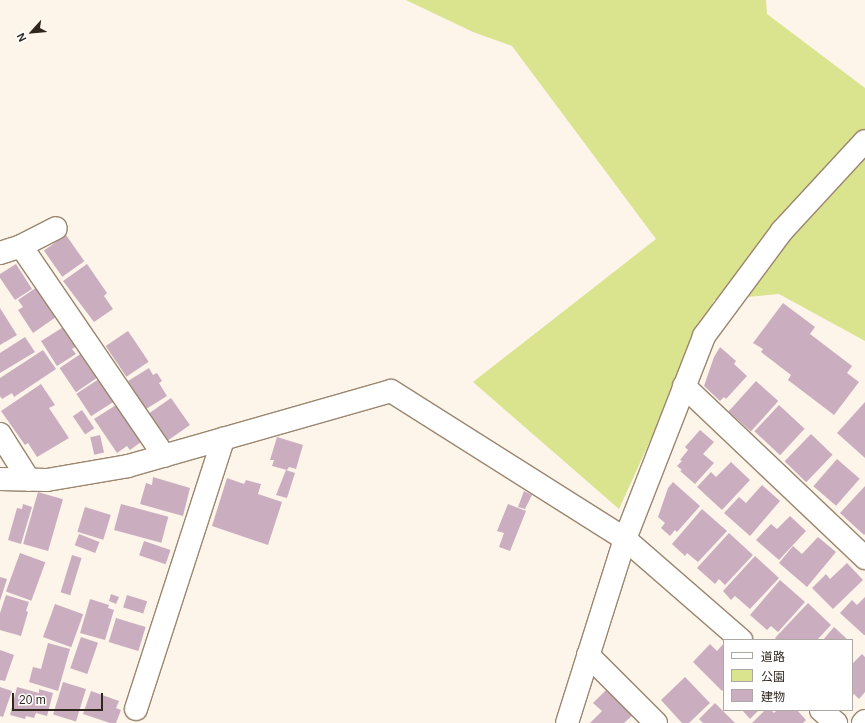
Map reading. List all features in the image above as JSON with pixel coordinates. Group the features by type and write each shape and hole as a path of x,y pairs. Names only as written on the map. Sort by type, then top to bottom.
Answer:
{"street":[{"path":"567,723 625,539 704,336 782,231 865,141"},
{"path":"0,254 21,246 56,228"},
{"path":"21,246 164,456"},
{"path":"684,386 865,558"},
{"path":"0,480 47,480 128,466 391,391 625,539 740,639"},
{"path":"0,434 29,480"},
{"path":"136,708 223,439"},
{"path":"588,656 656,723"},
{"path":"822,711 836,723"}],"green space":[{"path":"406,0 766,0 767,14 865,88 865,341 779,294 714,300 619,509 473,382 656,239 512,46 473,32"}],"building":[{"path":"66,235 84,261 62,277 44,250"},
{"path":"16,264 32,289 15,300 0,278 0,274"},
{"path":"87,264 107,293 104,296 113,309 94,322 63,281"},
{"path":"37,287 56,317 33,333 18,310 23,307 18,300"},
{"path":"783,303 815,327 810,334 852,366 847,373 859,382 834,415 788,380 791,375 761,352 763,349 753,343"},
{"path":"0,308 17,335 0,345"},
{"path":"65,326 77,346 72,349 76,354 57,366 41,341"},
{"path":"128,331 149,362 126,377 106,346"},
{"path":"25,337 35,352 0,373 0,353"},
{"path":"720,347 736,361 734,364 747,376 726,399 724,397 720,401 704,386 714,357"},
{"path":"43,350 56,369 14,397 12,393 2,399 0,396 0,378"},
{"path":"82,353 98,377 76,392 60,368"},
{"path":"149,368 153,375 157,373 162,381 159,383 167,396 146,409 128,381"},
{"path":"99,379 114,402 91,416 76,394"},
{"path":"756,381 778,401 751,432 729,411"},
{"path":"41,384 55,405 49,408 69,438 37,457 28,443 25,445 1,411"},
{"path":"171,398 190,425 168,441 149,413"},
{"path":"865,402 865,458 837,433"},
{"path":"116,405 141,442 130,450 127,446 117,453 94,419"},
{"path":"779,405 805,429 780,455 754,431"},
{"path":"82,410 94,428 85,434 73,416"},
{"path":"700,430 714,442 703,454 714,463 695,484 680,471 682,470 677,466 682,461 680,460 688,450 685,447"},
{"path":"811,434 833,455 806,482 785,461"},
{"path":"100,435 104,453 94,455 90,437"},
{"path":"277,437 303,445 296,469 289,467 287,470 272,466 274,460 270,460"},
{"path":"837,459 860,479 836,506 813,486"},
{"path":"731,462 750,480 722,510 697,487 711,472 716,477"},
{"path":"286,470 295,473 287,498 276,495"},
{"path":"153,477 190,488 183,516 140,504 146,483 152,485"},
{"path":"227,478 244,484 246,480 261,484 258,494 282,502 268,545 212,526"},
{"path":"673,482 700,506 677,532 675,530 670,536 661,528 665,523 658,517 668,488"},
{"path":"762,485 780,501 750,536 724,513 739,497 746,503"},
{"path":"865,486 865,534 864,535 840,513"},
{"path":"524,491 532,495 525,509 518,507"},
{"path":"38,492 63,499 48,551 23,544"},
{"path":"23,504 32,507 21,544 8,540 17,508 22,509"},
{"path":"121,504 168,517 161,543 114,530"},
{"path":"508,504 526,511 510,551 499,547 504,533 497,531"},
{"path":"85,507 111,515 103,540 77,532"},
{"path":"702,509 727,531 698,562 687,553 685,556 672,544"},
{"path":"790,516 806,531 779,560 756,540 771,524 777,529"},
{"path":"729,533 753,555 725,585 719,579 715,584 697,568"},
{"path":"79,534 100,542 95,553 75,545"},
{"path":"818,537 836,552 807,587 779,563 793,546 802,554"},
{"path":"144,541 170,550 166,564 139,555"},
{"path":"20,553 45,562 31,601 6,592"},
{"path":"72,555 82,558 70,595 61,592"},
{"path":"755,556 779,578 750,609 735,596 731,600 723,591"},
{"path":"847,563 863,580 833,609 812,588 826,574 830,579"},
{"path":"0,577 7,579 0,601"},
{"path":"780,580 805,602 778,632 771,626 767,630 750,615"},
{"path":"111,594 119,597 116,604 109,601"},
{"path":"6,595 29,602 26,611 28,612 21,636 0,630 0,613"},
{"path":"127,595 147,601 143,614 123,607"},
{"path":"865,597 864,635 840,613 852,600 857,605"},
{"path":"90,599 109,605 108,608 114,610 105,640 80,633"},
{"path":"808,603 831,625 818,639 775,638"},
{"path":"55,604 83,614 71,647 43,637"},
{"path":"116,618 146,627 138,651 109,642"},
{"path":"834,627 847,639 824,639"},
{"path":"81,637 98,643 87,674 70,668"},
{"path":"48,643 70,649 58,691 29,682 33,667 41,669"},
{"path":"710,644 717,651 723,644 722,691 693,662"},
{"path":"0,650 14,655 5,681 0,680"},
{"path":"862,654 865,657 865,692 859,699 854,694 853,695 853,663"},
{"path":"685,677 710,703 689,723 682,723 661,700"},
{"path":"63,682 86,689 76,722 53,715"},
{"path":"0,687 12,691 3,717 0,716"},
{"path":"17,687 39,693 39,689 53,693 47,716 36,713 34,718 26,716 25,719 10,715"},
{"path":"608,688 634,714 624,723 590,723 602,711 593,703"},
{"path":"91,691 119,701 116,708 121,710 116,723 110,723 83,714"},
{"path":"715,703 735,723 703,723 699,719"},
{"path":"743,711 758,711 750,719"},
{"path":"764,711 772,711 774,713 776,711 798,711 806,720 803,723 752,723"}]}
